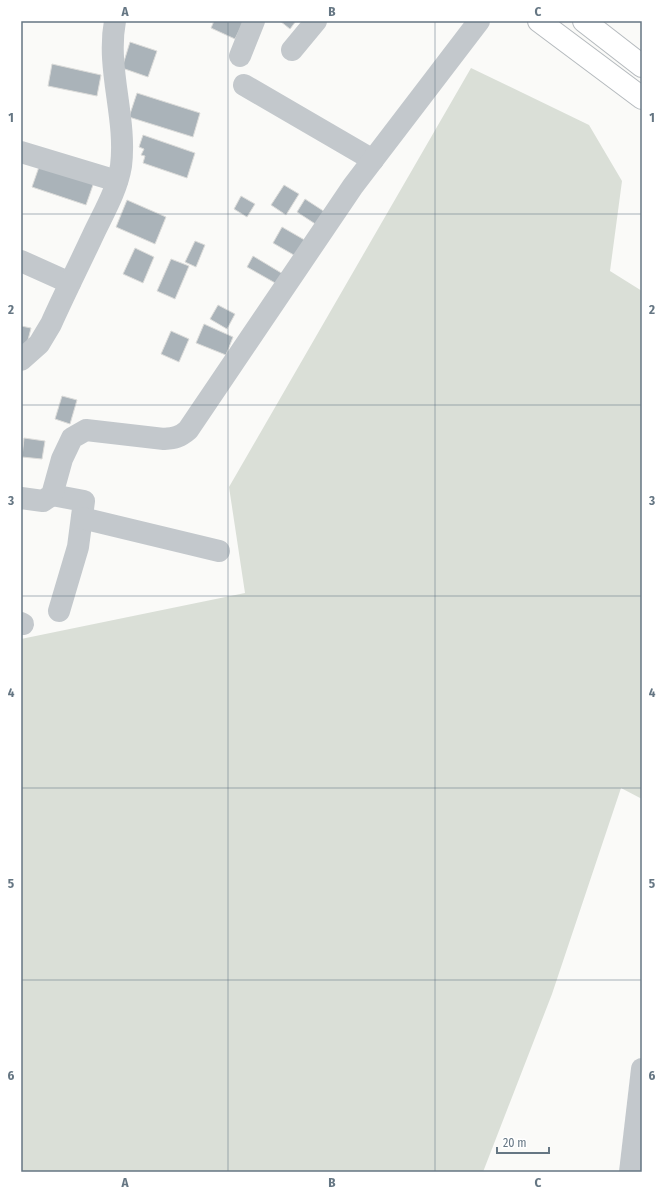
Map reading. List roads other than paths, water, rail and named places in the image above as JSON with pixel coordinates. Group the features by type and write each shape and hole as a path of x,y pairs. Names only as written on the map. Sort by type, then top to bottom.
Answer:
{"main road":[{"path":"539,21 642,98"},
{"path":"584,21 642,66"}],"street":[{"path":"21,360 39,344 51,324 114,191 117,181 121,166 122,142 112,37 115,21"},
{"path":"240,56 254,21"},
{"path":"292,50 316,21"},
{"path":"21,498 43,501 52,495 62,459 72,438 86,430 164,439 181,436 188,430 353,186 479,21"},
{"path":"244,85 373,160"},
{"path":"21,152 117,181"},
{"path":"21,261 70,283"},
{"path":"52,495 84,500 78,547 59,611"},
{"path":"82,518 218,551"},
{"path":"630,1172 642,1069"}]}
